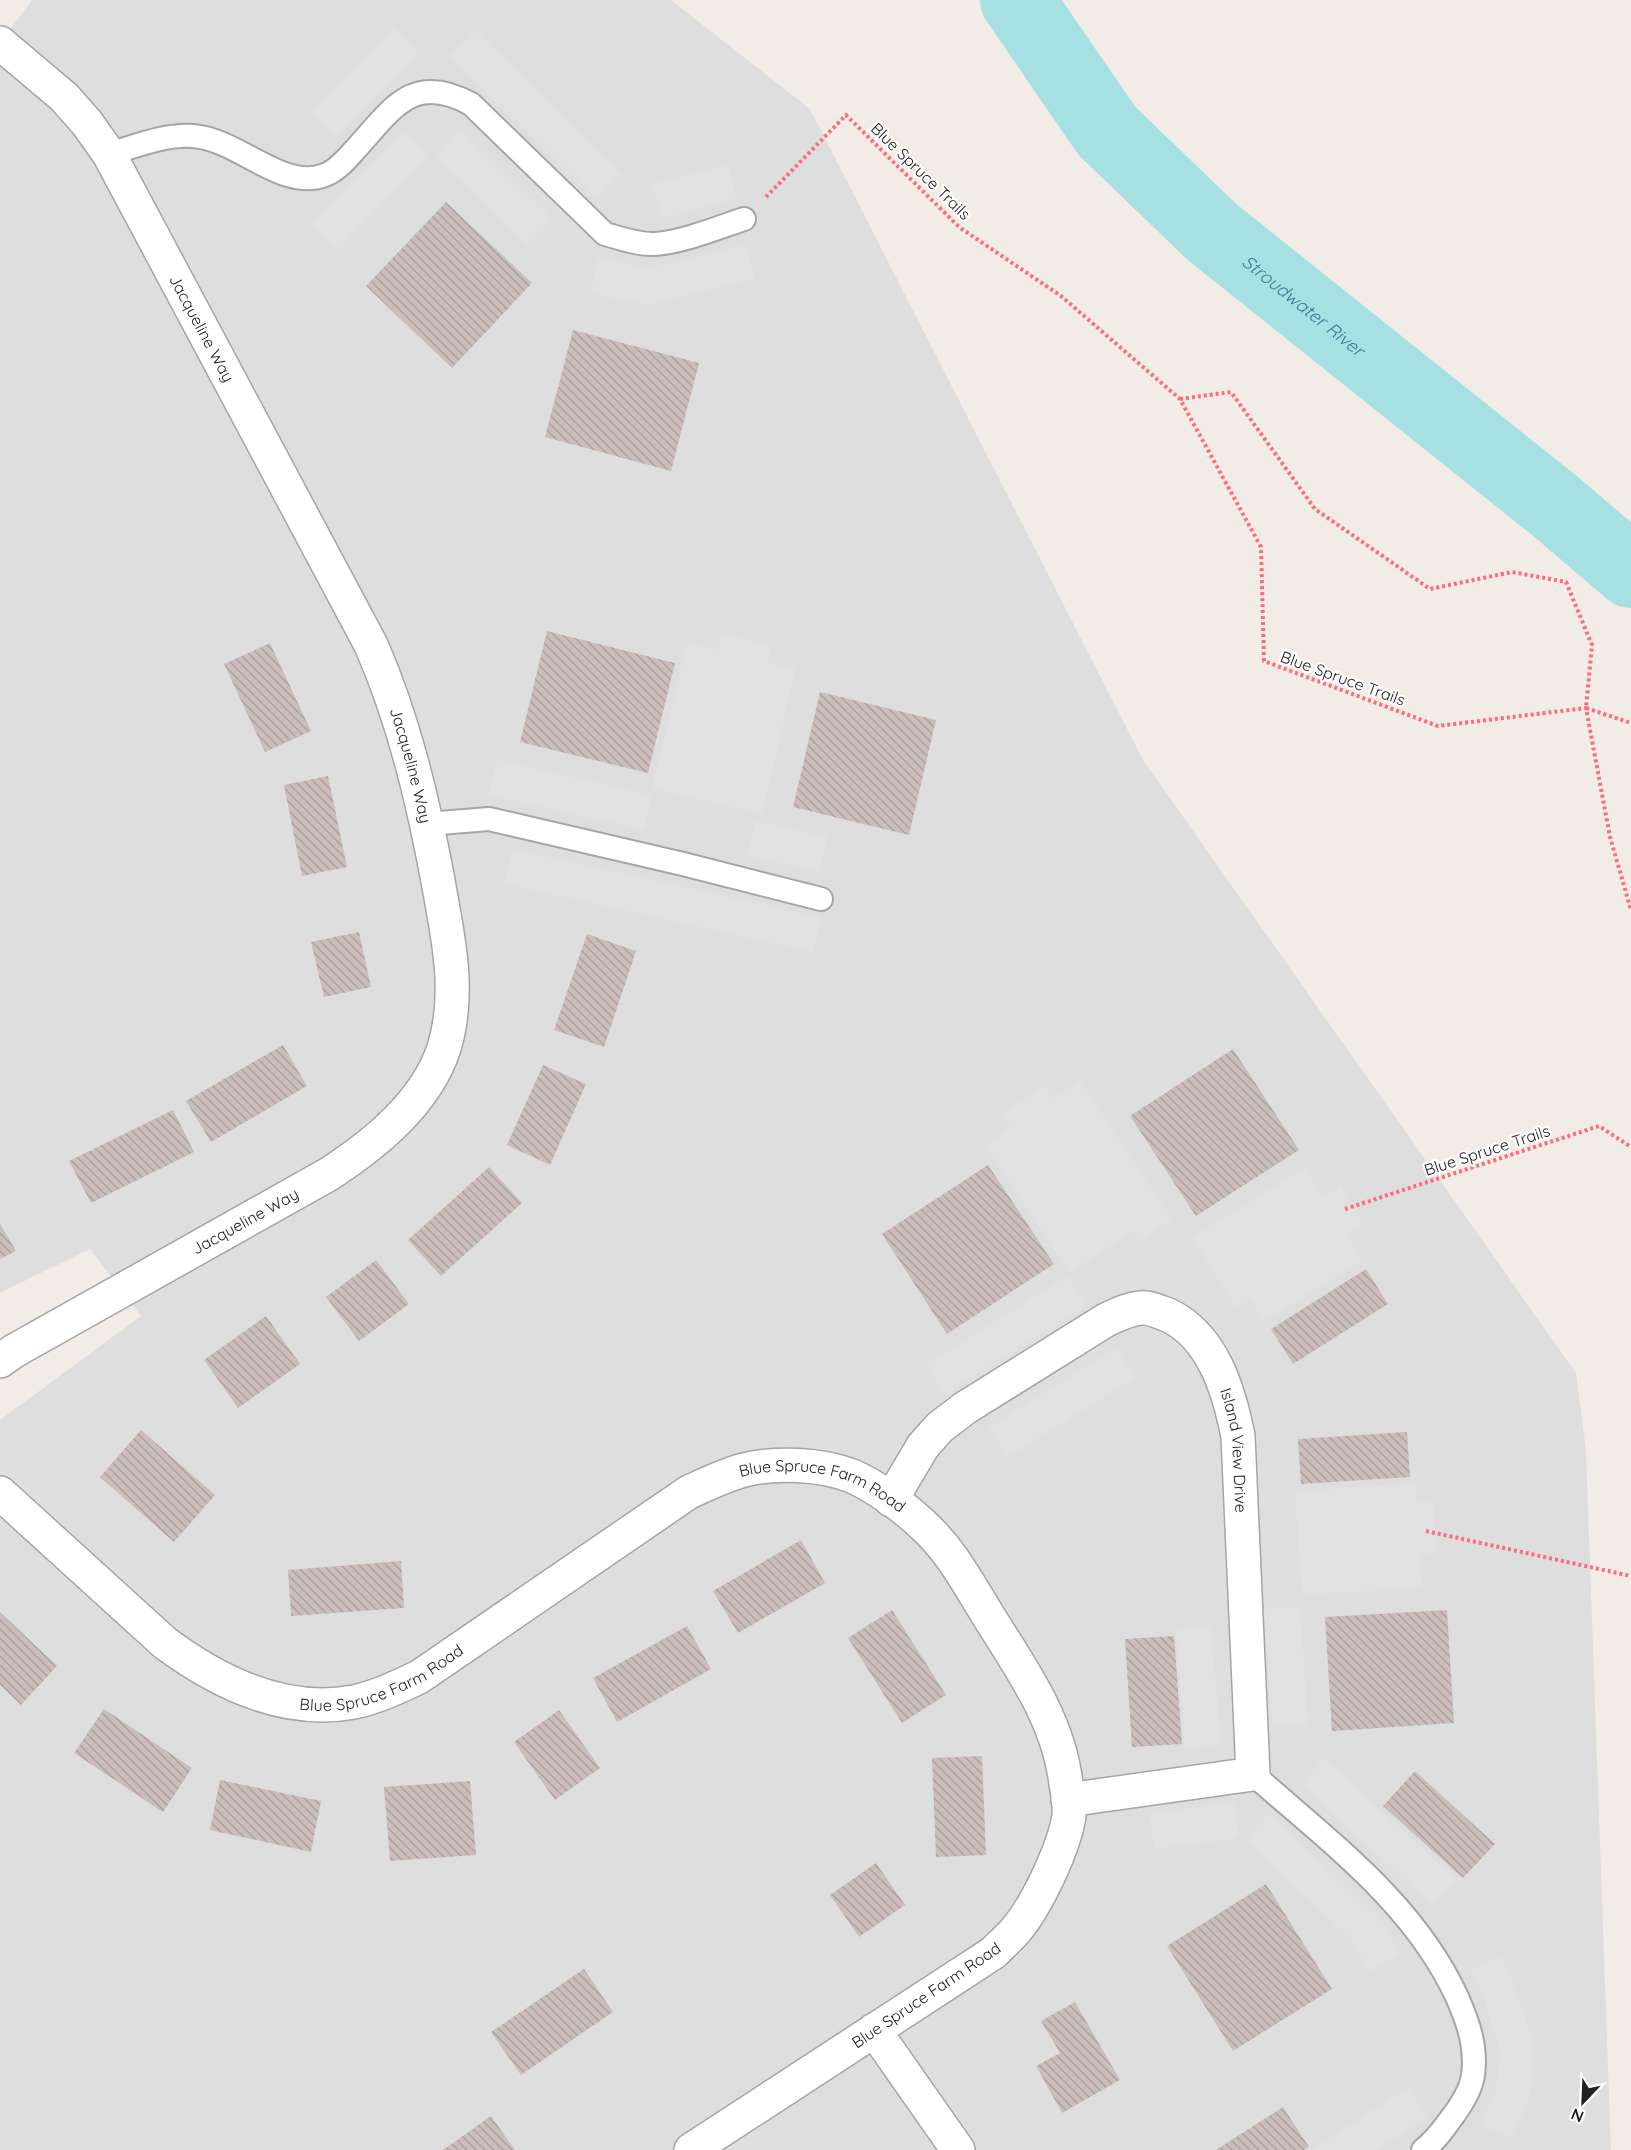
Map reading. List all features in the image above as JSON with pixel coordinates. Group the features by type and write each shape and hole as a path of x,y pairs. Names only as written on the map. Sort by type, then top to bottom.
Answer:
{"street":[{"name":"Jacqueline Way","path":"0,43 64,97 87,123 109,154 371,645 398,716 427,824 453,972 451,1012 444,1049 427,1082 407,1109 382,1136 329,1174 0,1361"},
{"name":"Island View Drive","path":"891,1500 923,1446 940,1427 965,1408 1106,1320 1124,1311 1142,1308 1156,1310 1188,1327 1197,1336 1218,1368 1234,1414 1238,1436 1253,1774"},
{"name":"Blue Spruce Farm Road","path":"0,1493 165,1643 194,1664 224,1681 256,1693 289,1702 321,1704 354,1702 388,1691 419,1677 690,1492 721,1477 767,1467 829,1469 853,1477 891,1500 924,1525 954,1560 1037,1694 1053,1729 1064,1766 1069,1815 1051,1869 1036,1900 1017,1930 993,1953 691,2150"},
{"path":"1068,1800 1253,1774"},
{"path":"874,2030 958,2150"}],"lane":[{"path":"109,154 151,141 194,136 232,147 288,176 305,179 325,175 342,164 398,103 412,94 433,91 454,95 471,104 604,234 653,244 744,219"},
{"path":"427,824 489,819 821,898"},
{"path":"1253,1774 1391,1899 1417,1928 1445,1971 1466,2017 1474,2048 1473,2078 1461,2105 1435,2140 1424,2150"}],"path":[{"name":"Blue Spruce Trails","path":"744,219 846,115 959,227 1061,296 1180,399 1261,547 1264,661 1438,726 1586,708 1631,723"},
{"path":"1180,399 1231,392 1315,509 1430,589 1512,572 1566,582 1592,645 1586,708 1610,837 1631,910"},
{"name":"Blue Spruce Trails","path":"1345,1209 1599,1126 1631,1146"},
{"path":"1426,1531 1631,1576"}],"shaded area":[{"path":"32,0 671,0 810,109 1143,760 1576,1373 1586,1450 1611,2150 0,2150 0,1420 141,1316 90,1249 0,1293 0,43"},
{"path":"394,27 419,53 336,137 311,112"},
{"path":"476,31 621,174 596,199 450,56"},
{"path":"460,129 552,219 527,245 435,154"},
{"path":"403,132 429,157 337,251 312,225"},
{"path":"728,165 736,199 661,219 652,184"},
{"path":"746,244 755,278 649,305 591,293 598,258 648,268"},
{"path":"722,634 771,646 767,662 796,669 762,814 652,788 687,643 718,650"},
{"path":"496,760 652,795 644,830 489,795"},
{"path":"755,821 828,837 820,872 747,856"},
{"path":"512,849 821,917 813,952 505,884"},
{"path":"1080,1081 1172,1219 1140,1241 1133,1231 1070,1273 985,1145 1011,1128 1002,1115 1044,1086 1053,1099"},
{"path":"1305,1168 1323,1197 1340,1186 1364,1226 1347,1236 1362,1261 1264,1321 1250,1299 1236,1308 1192,1237"},
{"path":"1067,1276 1087,1306 945,1394 926,1365"},
{"path":"1116,1348 1135,1378 1008,1457 989,1427"},
{"path":"1416,1484 1417,1503 1433,1502 1436,1553 1420,1555 1422,1588 1302,1595 1295,1491"},
{"path":"1300,1607 1308,1725 1272,1727 1264,1609"},
{"path":"1211,1627 1221,1745 1185,1748 1176,1630"},
{"path":"1324,1758 1456,1879 1431,1905 1301,1784"},
{"path":"1234,1802 1239,1838 1154,1849 1149,1814"},
{"path":"1270,1813 1382,1921 1399,1955 1369,1971 1352,1940 1246,1840"},
{"path":"1501,1956 1531,2034 1533,2049 1529,2099 1512,2139 1481,2125 1496,2090 1500,2052 1482,1993 1471,1970"},
{"path":"1408,2087 1428,2117 1377,2150 1312,2150"}],"building":[{"path":"446,202 532,283 452,368 366,286"},
{"path":"573,330 699,363 671,471 545,437"},
{"path":"547,631 675,663 648,773 520,742"},
{"path":"270,643 311,731 265,752 224,664"},
{"path":"820,692 936,720 909,835 793,807"},
{"path":"328,776 347,867 302,876 284,785"},
{"path":"359,932 371,987 324,997 311,942"},
{"path":"587,934 636,951 604,1047 554,1030"},
{"path":"283,1045 307,1086 211,1142 186,1101"},
{"path":"1233,1049 1299,1150 1196,1216 1130,1116"},
{"path":"543,1065 586,1084 550,1165 507,1145"},
{"path":"173,1110 194,1152 91,1203 69,1161"},
{"path":"988,1165 1054,1264 947,1334 882,1234"},
{"path":"489,1167 522,1203 441,1276 408,1240"},
{"path":"0,1224 16,1251 0,1259"},
{"path":"376,1260 409,1304 359,1341 326,1297"},
{"path":"1366,1269 1388,1304 1293,1364 1271,1329"},
{"path":"266,1316 300,1364 238,1408 204,1360"},
{"path":"141,1430 215,1495 174,1542 100,1477"},
{"path":"1407,1432 1410,1477 1301,1484 1298,1439"},
{"path":"801,1540 825,1583 738,1633 713,1591"},
{"path":"401,1561 404,1608 291,1616 288,1570"},
{"path":"892,1610 946,1695 902,1723 848,1638"},
{"path":"1447,1610 1454,1723 1332,1731 1325,1617"},
{"path":"0,1612 57,1666 21,1705 0,1685"},
{"path":"687,1626 711,1669 617,1722 593,1678"},
{"path":"1174,1636 1182,1744 1132,1747 1125,1639"},
{"path":"104,1709 192,1768 163,1812 74,1753"},
{"path":"559,1710 600,1768 555,1800 514,1742"},
{"path":"982,1756 986,1855 936,1857 932,1758"},
{"path":"1415,1771 1495,1844 1463,1878 1383,1806"},
{"path":"220,1780 321,1801 311,1852 210,1830"},
{"path":"470,1781 476,1855 390,1861 384,1787"},
{"path":"876,1863 905,1905 859,1937 830,1895"},
{"path":"1266,1884 1332,1989 1233,2051 1167,1946"},
{"path":"584,1969 613,2012 521,2075 491,2032"},
{"path":"1075,2002 1120,2080 1062,2113 1036,2066 1060,2053 1041,2021"},
{"path":"1283,2107 1309,2147 1304,2150 1216,2150"},
{"path":"491,2116 515,2150 443,2150"}],"waterway":[{"name":"Stroudwater River","path":"1017,0 1107,131 1212,232 1555,506 1631,571"}]}
